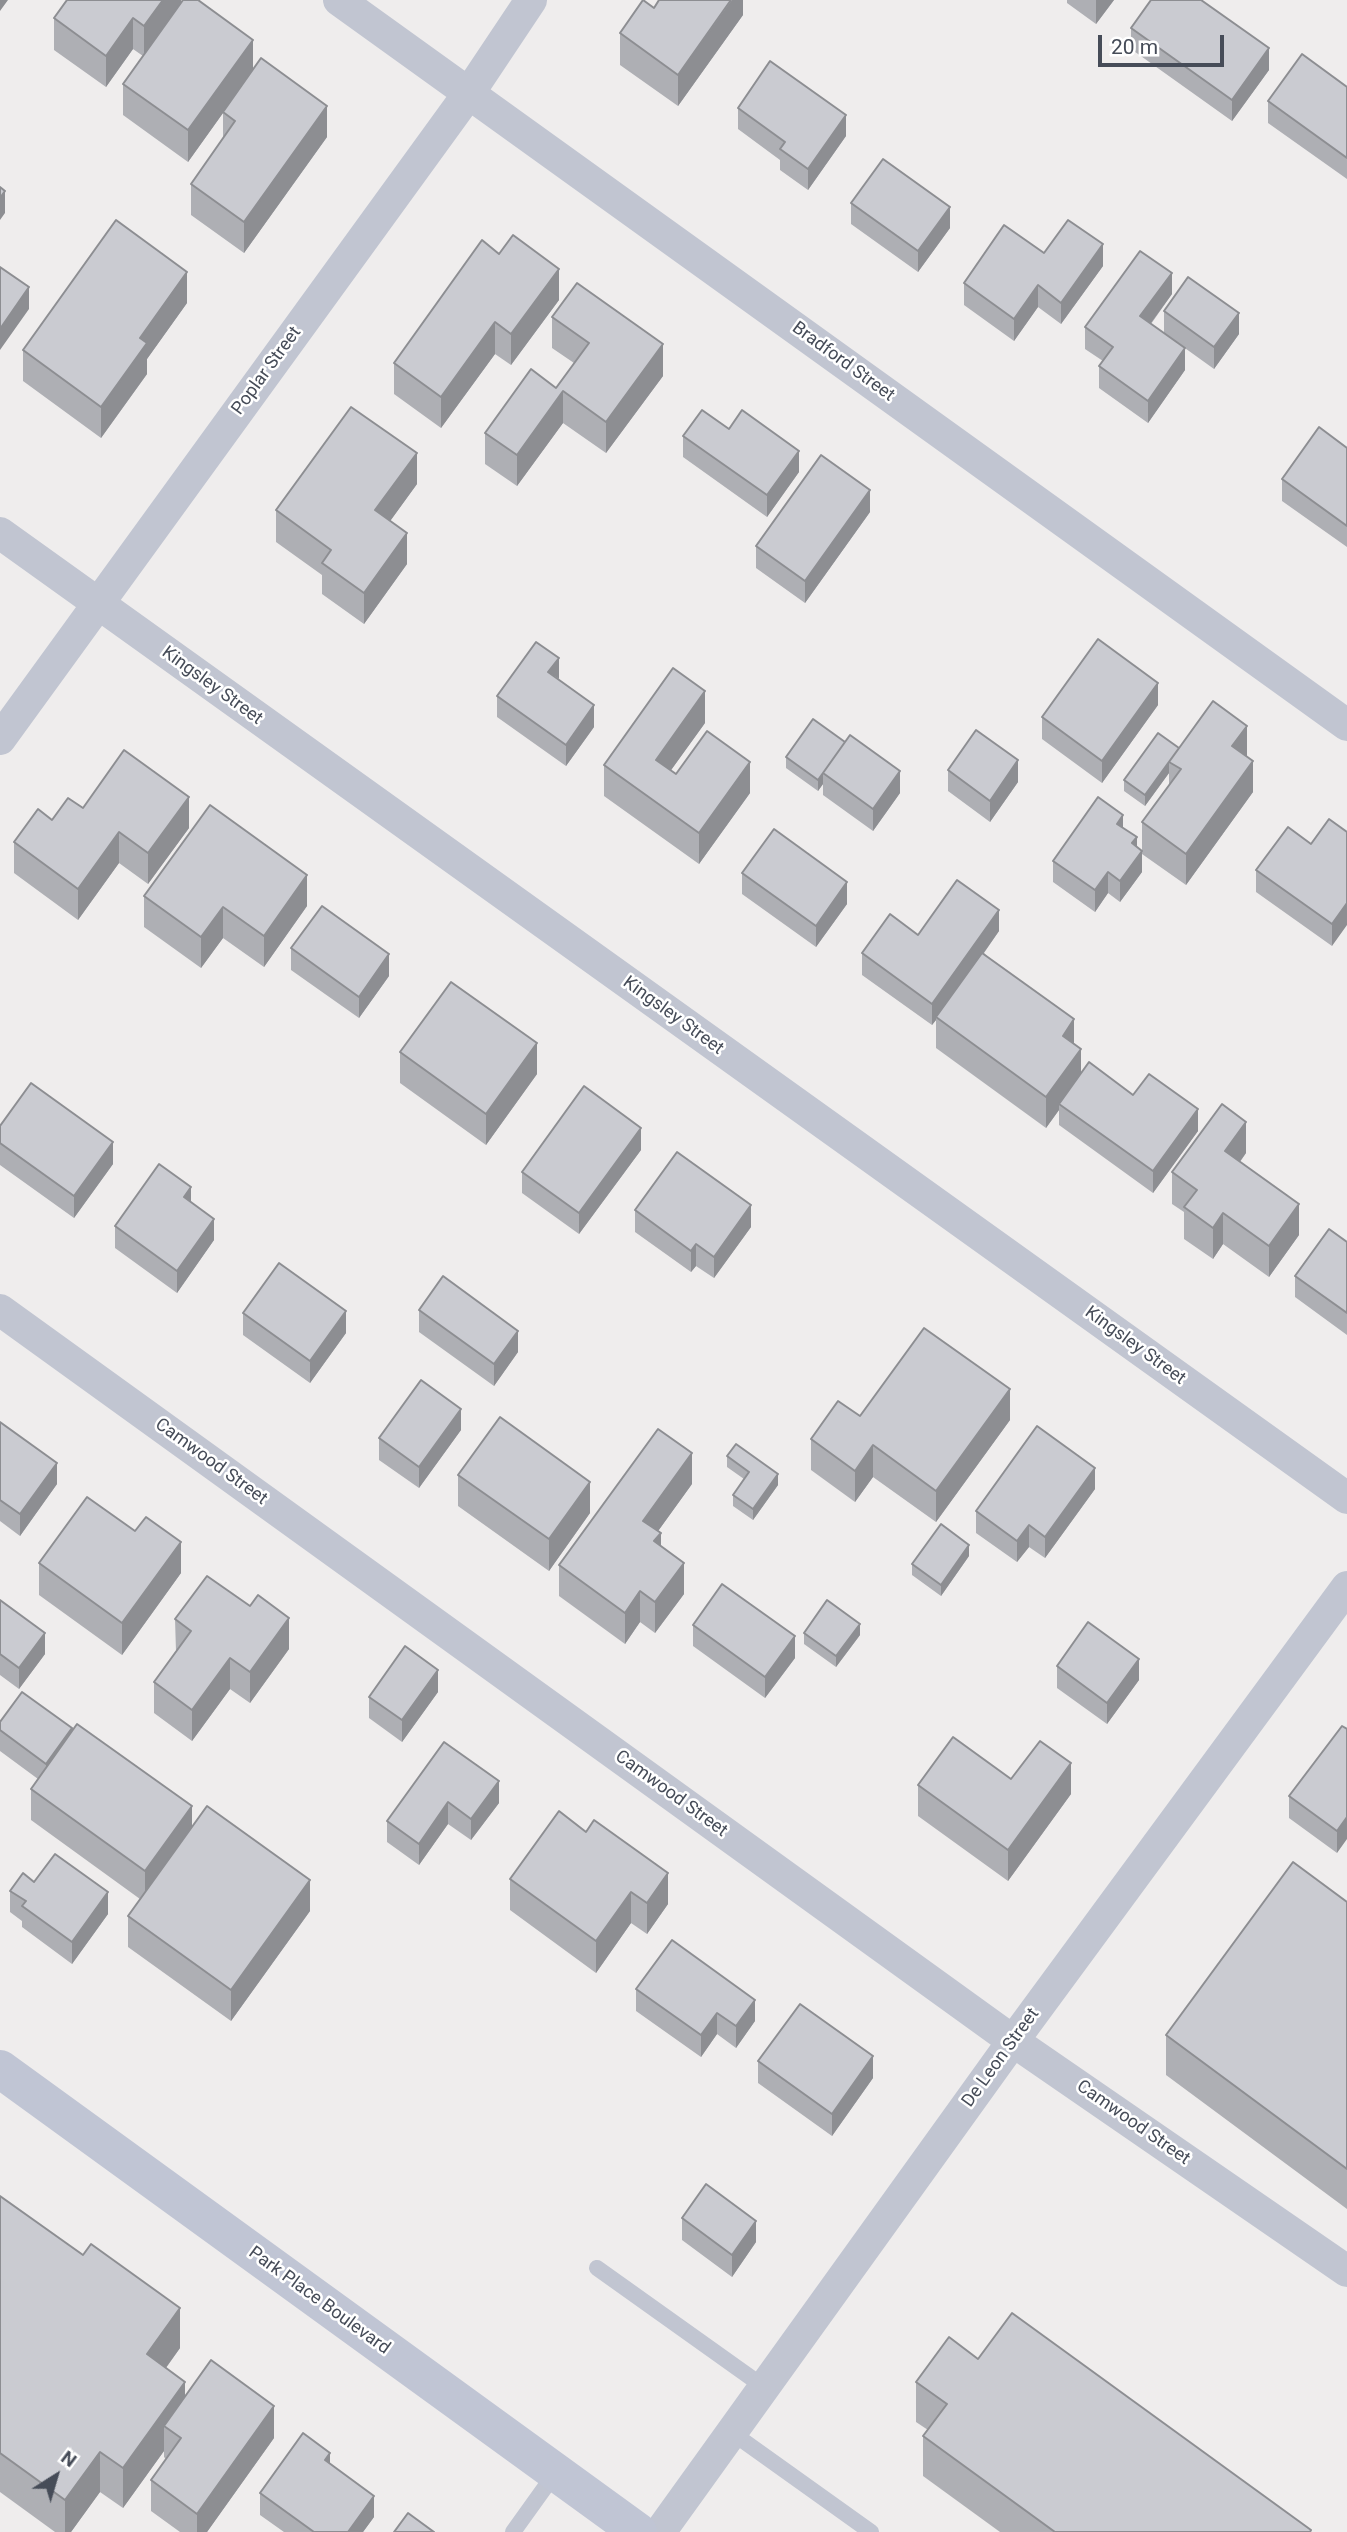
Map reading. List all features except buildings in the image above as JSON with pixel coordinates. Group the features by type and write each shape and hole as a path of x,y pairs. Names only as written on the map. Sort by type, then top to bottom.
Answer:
{"main road":[{"name":"Park Place Boulevard","path":"0,2069 638,2532"}],"street":[{"name":"Bradford Street","path":"339,0 1347,725"},
{"name":"Poplar Street","path":"0,739 469,93 531,0"},
{"name":"Kingsley Street","path":"0,533 1347,1498"},
{"name":"Camwood Street","path":"0,1310 1022,2047 1347,2271"},
{"name":"De Leon Street","path":"660,2532 764,2387 1022,2047 1347,1587"}],"lane":[{"path":"597,2268 764,2387"},
{"path":"731,2432 871,2532"},
{"path":"513,2532 556,2472"}]}
